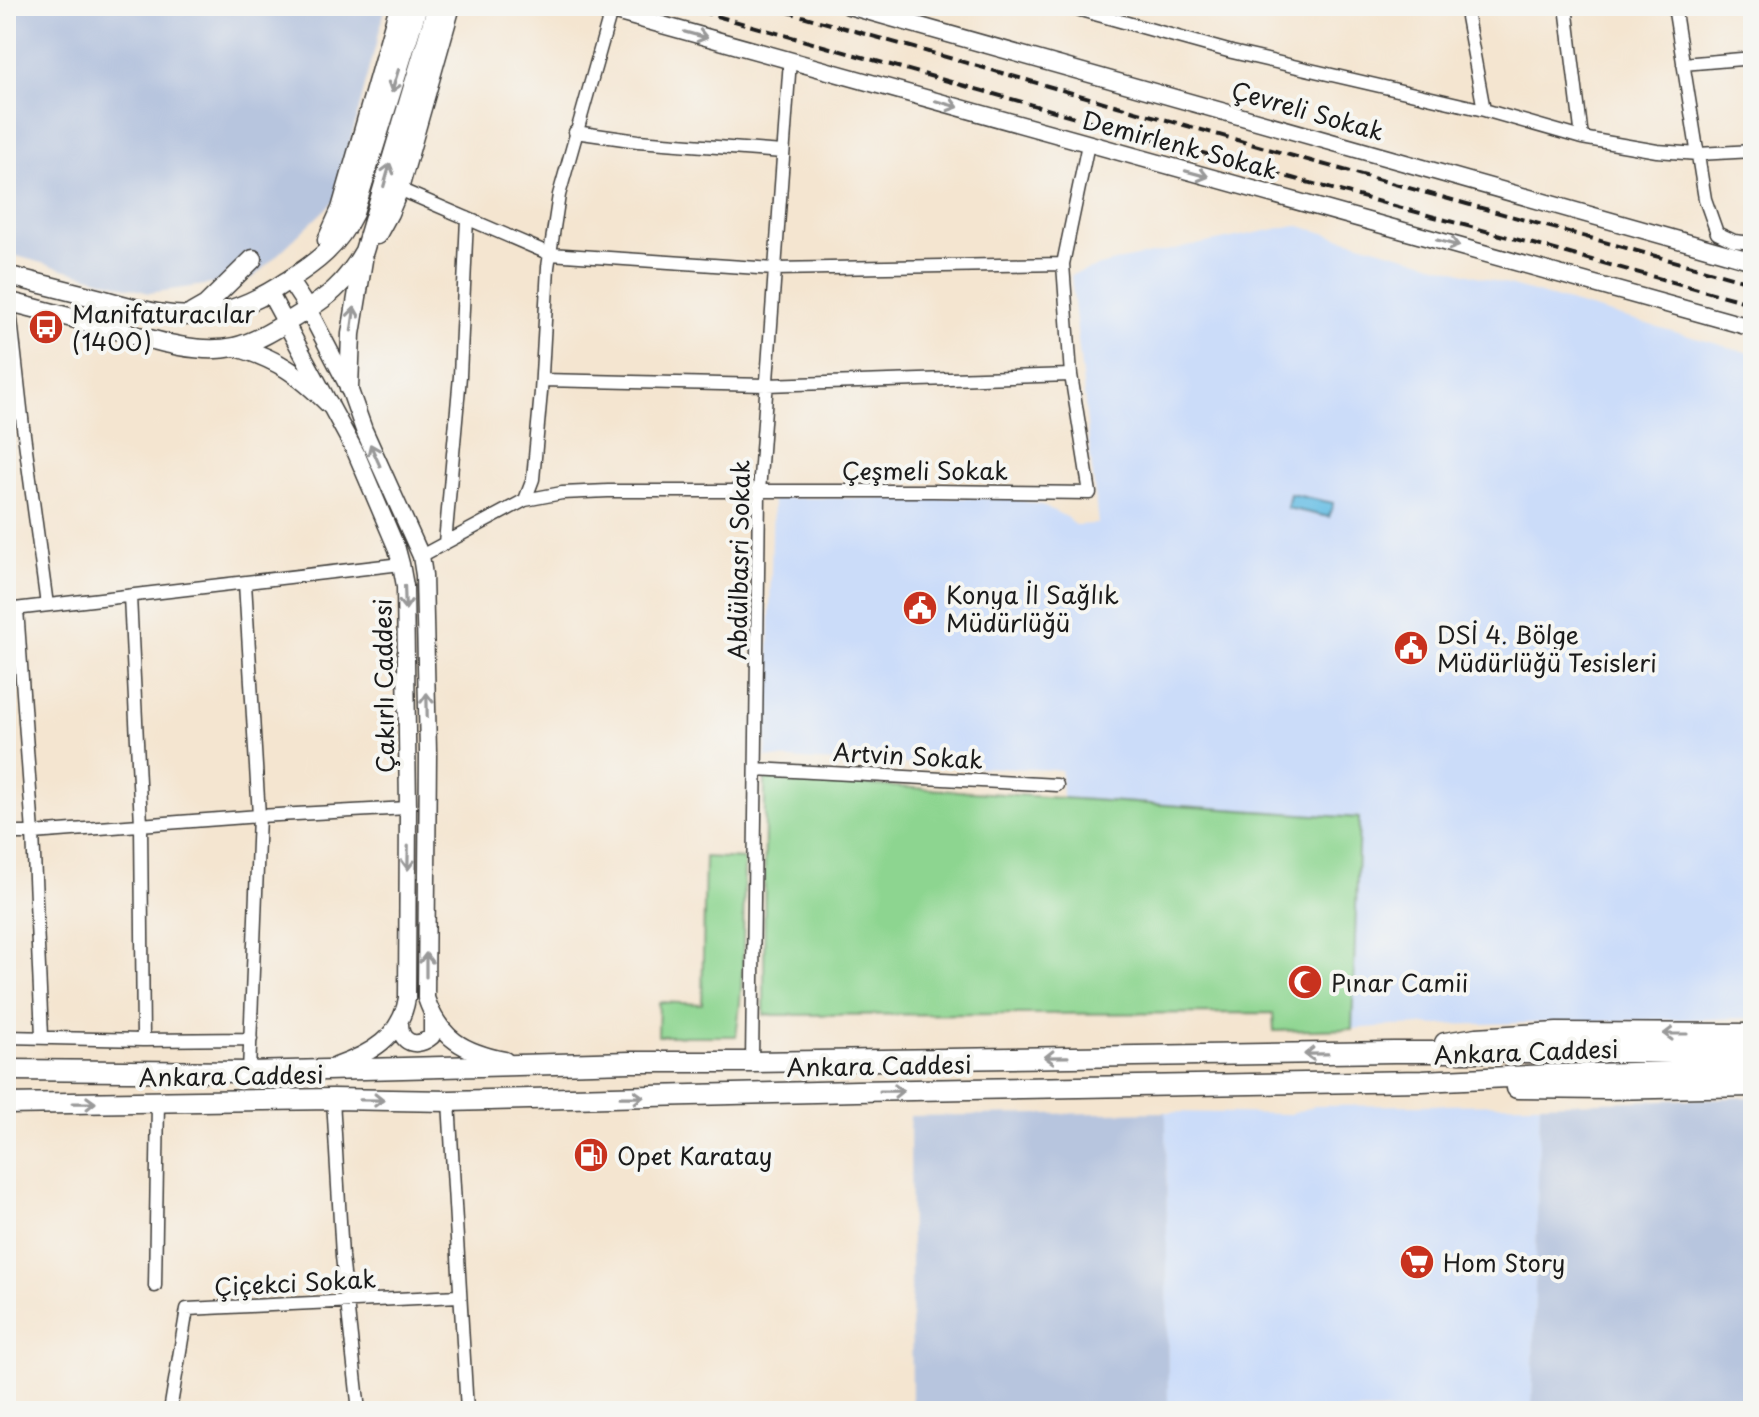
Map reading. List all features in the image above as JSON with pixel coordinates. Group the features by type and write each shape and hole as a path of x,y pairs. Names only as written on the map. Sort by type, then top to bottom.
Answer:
{"main road":[{"path":"305,269 327,241 341,209 399,6"},
{"path":"6,275 148,312 187,316 223,311 289,280 337,243 347,229 418,6"},
{"path":"349,388 351,334 364,251 437,6"},
{"path":"236,347 325,299 349,276 379,232 399,189 451,6"},
{"path":"187,316 206,305 253,259"},
{"path":"7,301 165,343 203,348 236,347 258,353 278,362 329,404"},
{"path":"1394,1052 1477,1038 1543,1034 1753,1034"},
{"name":"Ankara Caddesi","path":"6,1070 249,1072 631,1062 1394,1052 1753,1052"},
{"name":"Ankara Caddesi","path":"6,1104 333,1099 449,1101 1422,1081 1753,1070"},
{"path":"1422,1081 1567,1089 1753,1086"}],"street":[{"name":"Demirlenk Sokak","path":"594,6 1753,328"},
{"name":"Çevreli Sokak","path":"849,6 1716,241 1753,261"},
{"path":"1066,6 1232,52 1484,110 1582,138 1657,151 1698,154 1753,151"},
{"path":"1465,6 1484,110"},
{"path":"1566,6 1582,138"},
{"path":"1674,6 1705,199 1716,241 1753,243"},
{"path":"525,500 533,479 550,254 559,195 611,11"},
{"path":"1683,64 1753,58"},
{"name":"Abdülbasri Sokak","path":"752,1062 759,492 790,60"},
{"path":"575,132 638,141 783,152"},
{"name":"Çeşmeli Sokak","path":"421,556 525,500 562,493 1090,493 1071,375 1063,264 1088,144"},
{"path":"399,189 550,254 774,269 1063,264"},
{"path":"445,543 460,376 467,218"},
{"name":"Çakırlı Caddesi","path":"289,280 308,309 349,388 364,430 421,556 428,752 426,998 432,1016"},
{"name":"Çakırlı Caddesi","path":"269,292 356,453 397,549 405,586 407,998 400,1023"},
{"path":"7,301 47,605"},
{"path":"542,380 766,385 1071,375"},
{"path":"42,1036 33,833 11,609 401,564"},
{"path":"245,583 259,816 249,1072"},
{"path":"130,596 141,824 143,1040"},
{"name":"Artvin Sokak","path":"756,769 1057,785"},
{"path":"6,833 408,808"},
{"path":"400,1023 400,1033 404,1039 425,1043 432,1036 432,1016"},
{"path":"432,1016 445,1033 463,1047 481,1055 526,1065"},
{"path":"328,1069 371,1050 400,1023"},
{"path":"6,1037 251,1039"},
{"path":"333,1099 346,1303 359,1411"},
{"path":"449,1101 467,1411"},
{"path":"155,1286 158,1102"},
{"name":"Çiçekci Sokak","path":"170,1411 187,1309 459,1296"}],"shaded area":[{"path":"6,6 386,6 335,200 253,278 149,293 6,253"},
{"name":"DSİ 4. Bölge Müdürlüğü Tesisleri","path":"1296,225 1753,354 1753,1018 1352,1029 1355,916 764,1015 765,778 1062,798 1061,770 766,757 773,498 1010,498 1042,505 1075,525 1098,524 1071,275 1116,261"},
{"path":"1753,1097 1753,1411 1532,1411 1540,1104"},
{"name":"Hom Story","path":"1540,1104 1532,1411 1168,1411 1166,1112 1290,1114 1314,1106"},
{"path":"1166,1112 1168,1411 912,1411 910,1116"}],"green space":[{"path":"765,778 1359,818 1352,1029 1274,1031 1273,1013 764,1015"},
{"path":"705,857 744,859 742,970 736,1036 658,1036 659,1002 702,1004"}],"water":[{"path":"1290,494 1333,503 1329,517 1287,508"}],"railway":[{"path":"681,6 1753,304"},
{"path":"767,6 1753,283"}],"place":[{"name":"Manifaturacılar (1400)","path":"46,327"},
{"name":"Konya İl Sağlık Müdürlüğü","path":"920,608"},
{"name":"DSİ 4. Bölge Müdürlüğü Tesisleri","path":"1411,648"},
{"name":"Pınar Camii","path":"1305,982"},
{"name":"Opet Karatay","path":"591,1155"},
{"name":"Hom Story","path":"1417,1262"}]}
